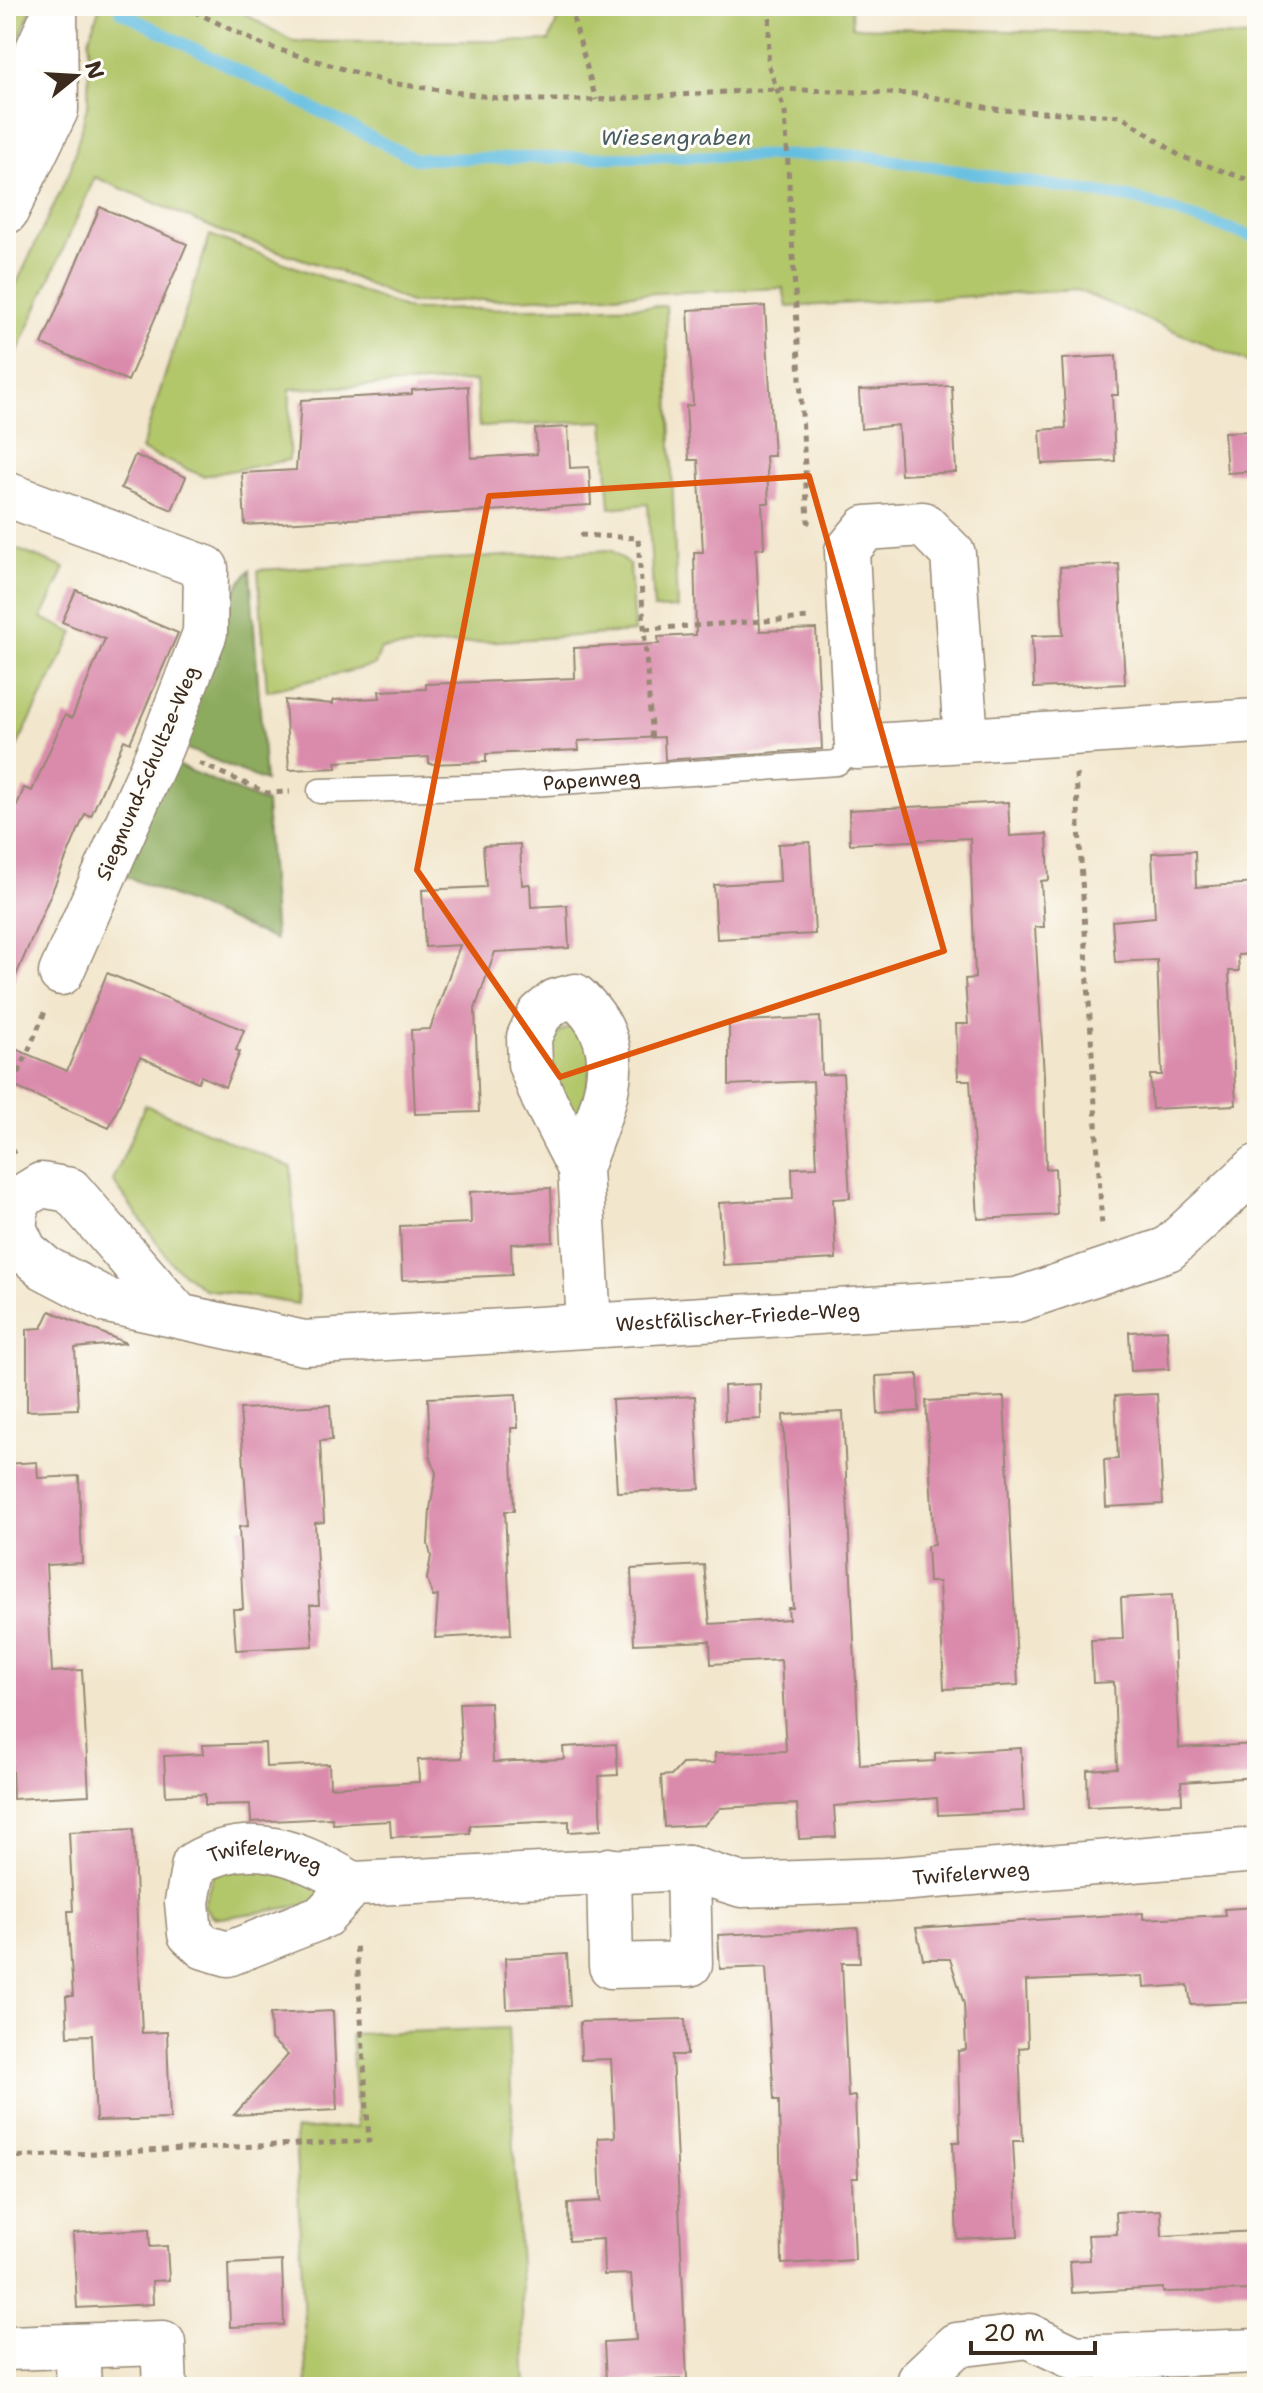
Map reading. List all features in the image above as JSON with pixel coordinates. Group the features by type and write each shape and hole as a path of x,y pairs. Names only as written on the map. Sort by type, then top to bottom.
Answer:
{"street":[{"path":"6,121 56,9"},
{"path":"6,212 56,110 56,9"},
{"name":"Siegmund-Schultze-Weg","path":"6,494 206,568 205,633 161,747 61,973"},
{"path":"857,747 847,551 866,528 923,524 953,554 966,739"},
{"name":"Papenweg","path":"857,747 1257,721"},
{"name":"Westfälischer-Friede-Weg","path":"179,1316 304,1343 1017,1300 1168,1249 1257,1167"},
{"path":"580,1169 589,1324"},
{"name":"Twifelerweg","path":"353,1884 688,1868 742,1885 886,1880 1257,1850"},
{"path":"609,1870 611,1966 690,1964 688,1868"},
{"path":"920,2387 919,2380 956,2345 1029,2336 1069,2373 1257,2351"},
{"path":"6,2348 78,2366 163,2343 165,2387"}],"lane":[{"name":"Papenweg","path":"320,791 502,786 837,763 857,747"}],"path":[{"path":"183,6 263,45 390,83 511,100 596,100 776,89 916,94 1001,110 1122,116 1180,156 1257,183"},
{"path":"570,6 596,100"},
{"path":"770,6 768,64 785,112 808,521 847,551"},
{"path":"580,535 638,538 653,776"},
{"path":"645,629 851,615"},
{"path":"1074,733 1100,1221 1112,1268"},
{"path":"161,747 267,793 320,791"},
{"path":"6,1119 9,1095 61,973"},
{"path":"6,2157 369,2141 353,1884"}],"highlighted area":[{"path":"809,476 944,951 560,1077 417,870 489,496"}],"green space":[{"path":"6,6 33,6 6,68"},
{"path":"100,6 231,6 294,42 549,41 563,6 851,6 852,27 1257,37 1257,366 1077,290 787,307 783,288 411,303 338,271 227,234 95,177 6,378 6,306 70,171 88,103 89,39"},
{"path":"210,235 410,310 666,306 677,608 654,609 648,504 610,508 604,421 479,427 476,381 290,389 289,460 203,476 141,450"},
{"path":"6,545 65,568 42,618 74,633 6,768"},
{"path":"611,550 630,565 634,632 381,649 375,665 267,691 258,570"},
{"path":"250,570 265,781 187,749 178,739 179,727 239,584"},
{"path":"167,765 179,766 266,803 275,940 118,873"},
{"path":"574,1026 583,1036 591,1059 588,1084 577,1122 557,1083 550,1055 552,1042 560,1033"},
{"path":"145,1105 291,1167 298,1304 204,1289 173,1265 113,1181"},
{"path":"300,1869 324,1888 312,1904 221,1918 213,1917 203,1906 213,1875 227,1871"},
{"path":"508,2028 526,2387 307,2387 295,2130 357,2127 351,2034"}],"building":[{"path":"100,207 187,244 128,381 42,344"},
{"path":"765,306 774,456 766,456 769,503 762,503 764,548 756,549 760,631 816,629 822,749 665,760 664,737 578,741 579,750 486,754 486,762 429,764 429,757 336,762 337,768 289,770 285,700 333,704 333,700 380,698 379,691 426,689 426,684 575,678 574,648 659,644 658,637 696,635 694,552 703,552 698,460 689,460 686,406 693,405 688,310"},
{"path":"1116,356 1118,395 1112,395 1115,461 1042,464 1040,430 1066,428 1062,359"},
{"path":"468,386 471,458 537,454 535,429 568,427 570,468 589,467 591,505 245,525 242,473 296,470 301,400 412,394 412,390"},
{"path":"952,386 956,472 901,475 898,425 861,429 859,390"},
{"path":"1257,431 1257,471 1227,473 1224,432"},
{"path":"135,455 186,477 172,510 121,488"},
{"path":"1119,564 1125,684 1034,688 1032,636 1063,635 1060,567"},
{"path":"76,590 178,633 130,743 124,740 91,816 85,814 6,999 6,832 24,788 32,791 65,715 72,718 105,639 62,622"},
{"path":"1008,802 1010,836 1047,834 1049,880 1041,881 1044,927 1035,927 1046,1169 1055,1168 1057,1215 978,1219 970,1080 958,1080 956,1024 968,1024 965,979 975,978 970,838 850,844 849,810"},
{"path":"810,842 815,934 717,939 714,885 780,881 778,844"},
{"path":"520,844 522,885 530,884 531,907 567,905 569,948 495,952 475,1009 479,1112 415,1114 411,1030 430,1029 460,945 425,947 422,890 486,887 483,846"},
{"path":"1195,851 1196,887 1257,883 1257,954 1238,955 1239,971 1229,971 1236,1105 1152,1109 1150,1075 1162,1075 1157,960 1115,962 1112,921 1155,917 1152,853"},
{"path":"107,973 244,1030 236,1050 240,1052 225,1087 201,1076 198,1082 140,1057 109,1128 6,1083 6,1045 67,1071"},
{"path":"820,1017 822,1075 843,1074 850,1198 833,1199 836,1259 723,1265 719,1203 793,1199 792,1168 817,1167 813,1081 729,1085 729,1022"},
{"path":"551,1188 553,1242 511,1244 512,1275 402,1280 400,1226 471,1223 470,1192"},
{"path":"50,1311 126,1343 75,1348 78,1409 27,1411 27,1329 42,1328"},
{"path":"1167,1330 1169,1369 1131,1371 1129,1332"},
{"path":"918,1374 919,1411 878,1414 876,1376"},
{"path":"760,1384 761,1419 725,1421 724,1386"},
{"path":"516,1394 518,1428 511,1428 514,1511 505,1511 511,1634 435,1638 438,1596 433,1597 427,1579 431,1556 428,1544 430,1509 436,1473 430,1455 428,1398"},
{"path":"1157,1394 1163,1504 1106,1507 1104,1460 1118,1459 1115,1396"},
{"path":"695,1396 700,1489 617,1492 612,1400"},
{"path":"1004,1397 1018,1685 944,1689 939,1582 929,1582 927,1546 934,1545 926,1401"},
{"path":"330,1405 332,1440 320,1441 324,1522 315,1523 319,1605 310,1605 313,1646 236,1650 233,1609 243,1609 239,1527 248,1526 240,1409"},
{"path":"843,1412 860,1765 935,1761 935,1753 1021,1748 1024,1811 938,1815 937,1798 834,1806 836,1837 799,1839 797,1804 720,1808 704,1825 664,1827 661,1776 672,1775 682,1764 715,1763 715,1753 786,1751 781,1660 711,1664 710,1641 634,1644 631,1569 704,1565 710,1624 789,1619 788,1608 793,1608 783,1415"},
{"path":"37,1462 38,1478 79,1476 82,1563 46,1565 52,1672 82,1670 89,1795 13,1799 10,1712 6,1712 6,1464"},
{"path":"1172,1595 1179,1748 1257,1744 1257,1777 1181,1782 1182,1803 1088,1807 1087,1770 1117,1768 1114,1682 1093,1683 1091,1640 1123,1639 1121,1598"},
{"path":"490,1702 493,1762 564,1759 563,1747 616,1744 618,1775 599,1776 601,1830 569,1832 569,1821 470,1825 470,1833 391,1837 390,1821 333,1824 332,1818 251,1822 250,1804 205,1805 205,1794 166,1796 164,1756 203,1754 202,1745 265,1743 266,1767 329,1764 330,1787 419,1782 418,1760 462,1758 459,1703"},
{"path":"133,1829 142,2033 167,2032 170,2119 96,2121 92,2035 68,2036 66,1996 73,1996 68,1911 73,1911 69,1832"},
{"path":"1257,1907 1257,2002 1191,2005 1188,1985 1144,1988 1143,1976 1026,1981 1028,2047 1019,2048 1023,2141 1013,2141 1018,2236 957,2239 953,2142 960,2142 958,2051 966,2050 964,2004 950,1959 923,1959 916,1928 1143,1913 1143,1919 1225,1915 1224,1909"},
{"path":"858,1928 860,1963 842,1963 848,2097 855,2096 858,2178 852,2178 855,2260 782,2264 779,2100 774,2100 766,1967 720,1969 718,1935"},
{"path":"567,1954 570,2006 507,2009 505,1958"},
{"path":"333,2011 337,2110 234,2115 288,2055 271,2039 270,2014"},
{"path":"685,2019 687,2055 672,2055 687,2379 606,2381 604,2342 636,2340 631,2274 604,2275 603,2239 569,2241 568,2203 601,2201 598,2138 615,2137 611,2059 581,2060 580,2022"},
{"path":"1161,2210 1162,2236 1257,2231 1257,2290 1163,2292 1163,2288 1072,2293 1070,2261 1090,2260 1088,2235 1117,2234 1116,2212"},
{"path":"149,2229 150,2247 167,2246 169,2280 152,2281 153,2304 77,2308 73,2233"},
{"path":"282,2261 284,2325 230,2327 228,2264"}],"waterway":[{"name":"Wiesengraben","path":"121,12 415,159 858,155 1136,199 1257,238"}]}
